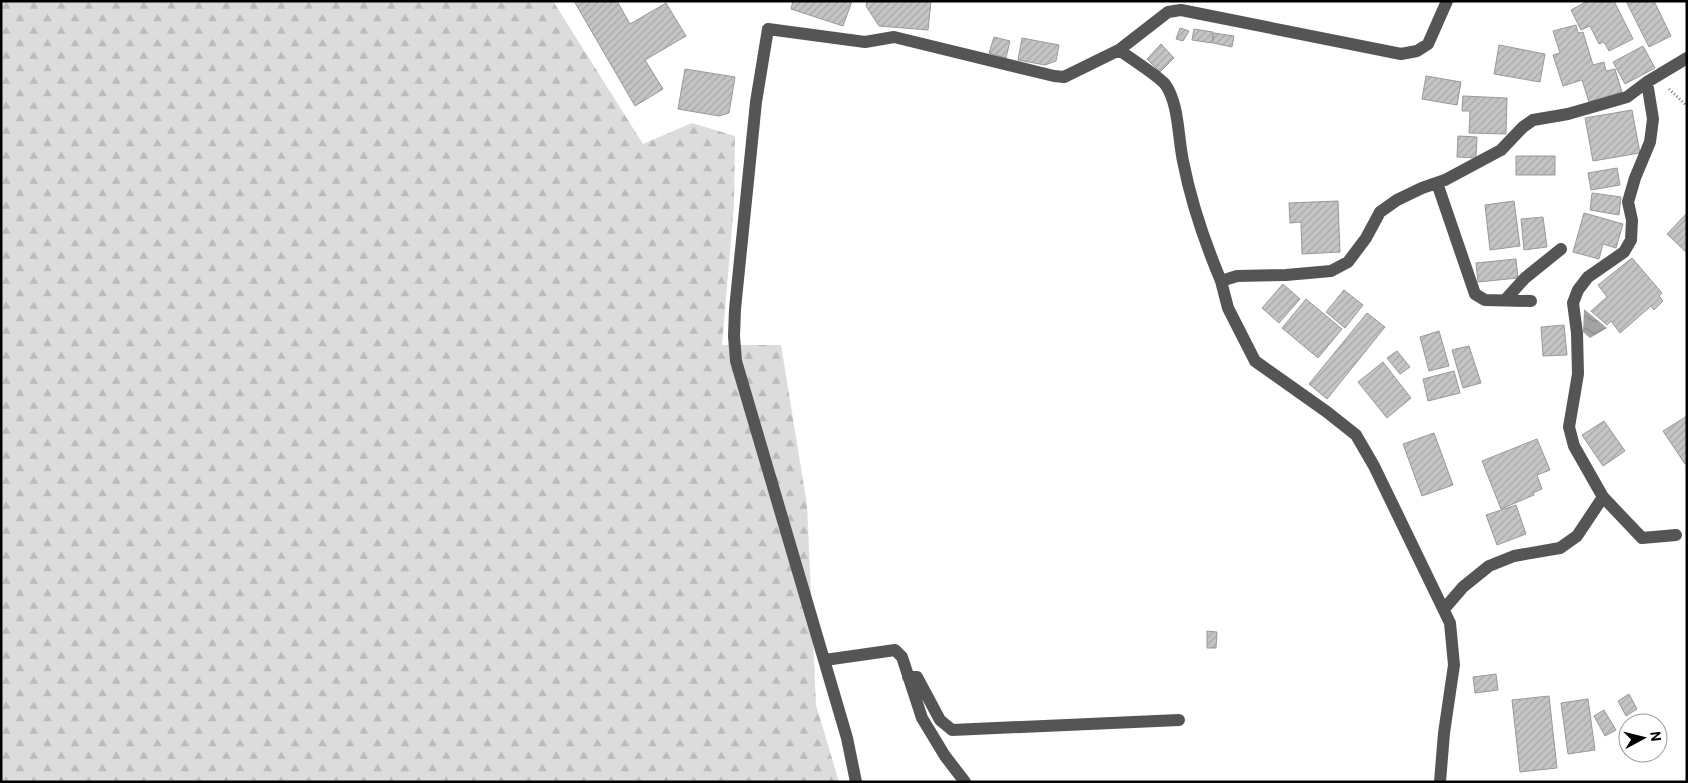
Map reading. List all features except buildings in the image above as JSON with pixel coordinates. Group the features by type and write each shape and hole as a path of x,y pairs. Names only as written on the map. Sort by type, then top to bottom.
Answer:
{"street":[{"path":"856,782 848,738 736,361 734,336 735,309 756,102 768,29 865,42 894,37 1064,77 1119,50 1168,12 1181,10 1401,54 1417,51 1428,44 1447,1"},
{"path":"1119,50 1164,83 1171,94 1183,162 1193,202 1221,281 1228,308 1255,361 1328,412 1356,435 1374,466 1444,609 1450,623 1454,665 1444,732 1440,782"},
{"path":"1221,281 1237,276 1286,275 1331,271 1348,262 1366,238 1380,212 1397,200 1445,180 1501,150 1523,127 1533,120 1568,114 1628,97 1647,82 1687,58"},
{"path":"1647,82 1653,119 1650,142 1635,178 1628,202 1632,220 1631,240 1624,252 1588,277 1578,290 1573,303 1577,333 1578,374 1569,427 1574,446 1603,497 1642,538 1676,535"},
{"path":"1437,183 1475,294 1485,300 1531,300"},
{"path":"1506,300 1525,278 1561,249"},
{"path":"1444,609 1463,588 1489,566 1514,556 1560,548 1577,536 1603,497"},
{"path":"825,660 895,650 902,657 922,718 945,756 964,782"},
{"path":"908,677 917,677 940,720 952,730 1179,720"}],"green space":[{"path":"1,1 553,1 643,144 692,123 735,136 734,204 722,345 781,345 807,505 816,705 839,782 1,782"}],"water":[{"path":"1584,309 1607,328 1590,338 1583,332"}]}
